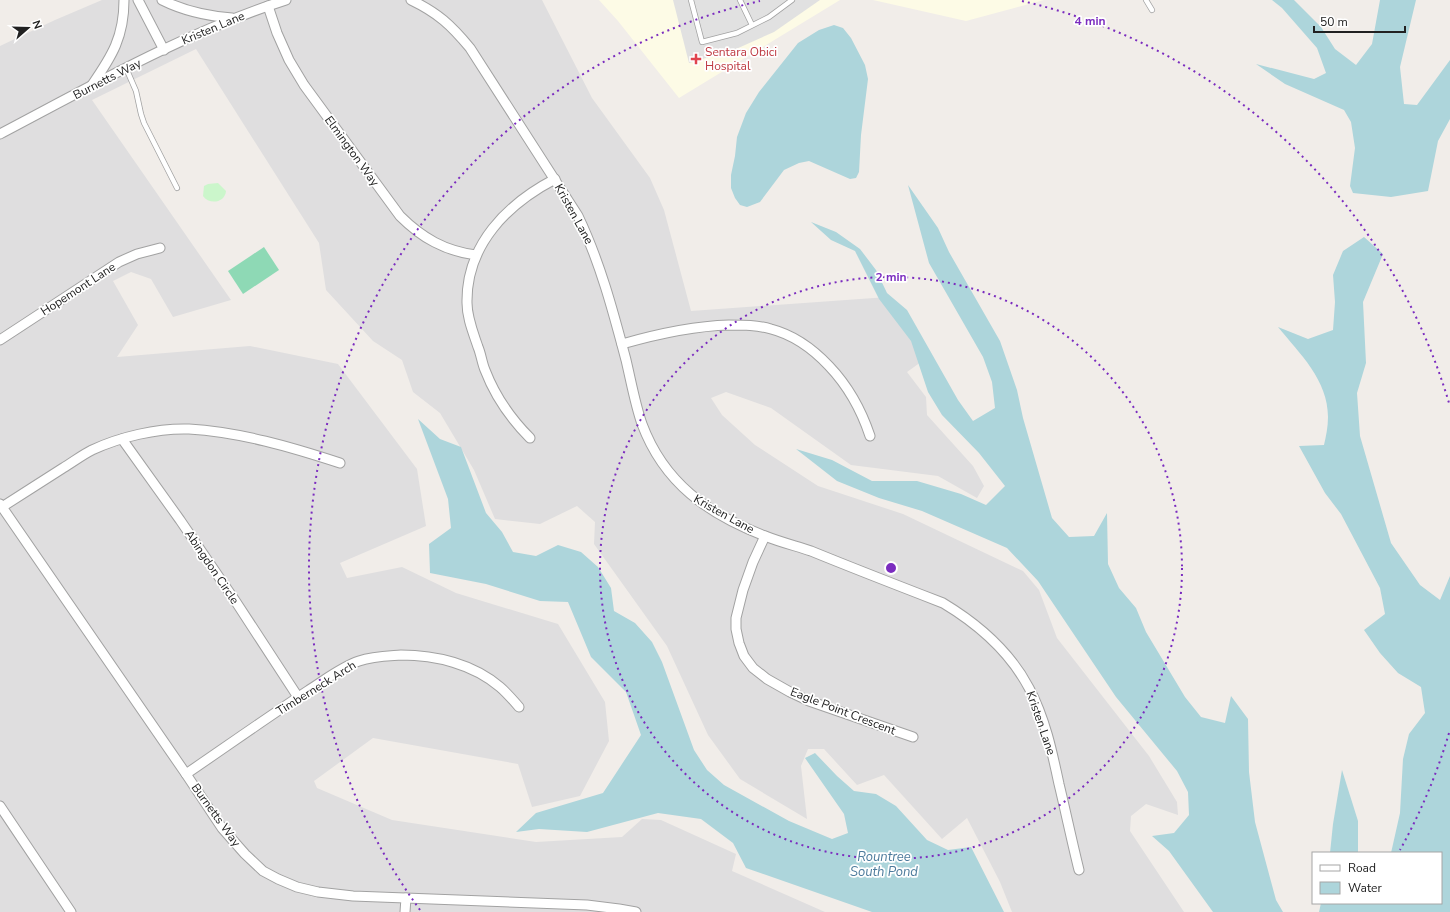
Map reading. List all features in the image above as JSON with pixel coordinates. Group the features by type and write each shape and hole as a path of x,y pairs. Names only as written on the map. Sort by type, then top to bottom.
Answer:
{"street":[{"path":"91,86 110,59 116,46 121,31 124,0"},
{"path":"138,0 164,50"},
{"path":"162,0 175,7 196,13 233,19"},
{"name":"Kristen Lane","path":"164,50 233,19 286,0"},
{"name":"Kristen Lane","path":"411,0 428,8 444,20 455,30 470,48 578,216 590,241 599,266 622,344 642,422 650,442 663,465 677,482 693,497 715,511 765,536 806,550 944,603 981,629 1015,666 1029,687 1039,710 1051,746 1079,870"},
{"name":"Elmington Way","path":"268,6 277,34 304,85 400,216 414,230 427,239 444,247 476,255"},
{"name":"Burnetts Way","path":"0,134 126,68 164,50"},
{"path":"530,438 506,410 484,369 469,322 467,286 476,255 492,230 506,213 518,202 536,189 555,179"},
{"name":"Hopemont Lane","path":"0,340 119,262 137,254 160,248"},
{"path":"622,344 654,335 713,326 753,325 789,335 806,345 820,356 842,379 855,399 864,417 870,436"},
{"path":"1,505 91,450 122,439 146,433 189,429 229,434 269,442 340,463"},
{"name":"Abingdon Circle","path":"122,439 223,583 298,697"},
{"name":"Burnetts Way","path":"1,505 228,836 263,871 297,887 318,892 353,896 587,905 636,912"},
{"name":"Eagle Point Crescent","path":"765,536 753,562 743,590 736,618 736,629 739,643 748,662 753,668 768,679 809,701 913,737"},
{"name":"Timberneck Arch","path":"186,774 346,666 358,661 379,656 418,655 447,660 479,673 499,687 519,707"},
{"path":"0,806 71,912"},
{"path":"405,912 406,898"}],"lane":[{"path":"691,0 702,42 737,33 769,17 792,0"},
{"path":"740,0 752,25"},
{"path":"1146,0 1152,10"},
{"path":"126,68 136,91 144,123 177,188"}],"shaded area":[{"path":"102,0 542,0 592,98 650,178 664,210 691,311 888,297 928,357 907,372 926,397 927,415 973,466 984,486 977,498 938,476 851,465 771,408 726,392 711,398 722,415 755,445 818,486 903,514 1023,571 1039,590 1057,638 1149,756 1177,802 1178,815 1146,804 1131,816 1130,831 1184,912 1012,912 1000,882 967,818 942,839 884,775 857,785 824,749 808,749 801,766 807,819 740,779 708,735 667,646 594,544 595,522 577,506 540,524 495,519 474,470 440,413 413,392 402,360 373,341 326,290 319,243 196,49 92,100 231,300 173,317 151,279 131,272 113,281 138,325 117,357 250,346 338,364 417,469 426,526 340,563 347,578 402,567 456,593 558,624 605,702 609,741 580,796 532,807 518,764 373,738 314,781 317,788 392,820 536,842 622,837 642,819 661,820 736,854 732,871 825,912 0,912 0,46"},
{"name":"Sentara Obici Hospital","path":"599,0 840,0 679,98 618,21"},
{"path":"673,0 820,0 774,32 736,49 689,63"},
{"path":"873,0 1044,0 966,21"}],"green space":[{"path":"218,183 226,191 225,195 220,200 213,202 209,201 203,196 204,186"},
{"path":"264,247 279,270 243,294 228,271"}],"water":[{"path":"1272,0 1294,0 1321,27 1335,49 1356,65 1372,44 1380,0 1416,0 1400,67 1404,104 1417,105 1450,60 1450,119 1438,141 1428,191 1391,197 1353,193 1350,186 1355,148 1351,122 1344,110 1285,84 1256,64 1314,79 1326,73 1317,48 1282,8"},
{"path":"834,25 843,28 851,38 865,65 868,79 861,135 859,172 856,178 850,179 809,161 799,163 784,170 760,202 747,207 740,205 731,188 731,175 737,137 746,113 759,92 798,43 819,30"},
{"path":"908,185 938,228 949,252 1000,341 1017,390 1023,418 1052,518 1069,537 1094,536 1107,513 1108,564 1119,588 1136,608 1146,632 1185,697 1201,717 1225,723 1231,696 1248,719 1249,772 1255,822 1276,900 1283,912 1213,912 1169,851 1152,836 1174,833 1189,815 1188,792 1177,771 1116,697 1038,581 1007,548 922,511 879,498 837,481 796,449 832,460 872,481 917,481 961,494 986,505 1005,486 979,453 942,415 928,392 911,341 879,299 855,251 831,240 811,222 836,232 860,249 876,270 887,293 907,310 958,400 973,421 995,408 992,382 983,357 929,263"},
{"path":"1364,237 1383,254 1363,302 1366,363 1357,393 1360,436 1391,543 1420,585 1440,600 1450,576 1450,912 1319,912 1321,904 1442,904 1442,852 1391,852 1400,813 1403,759 1409,734 1425,713 1421,687 1398,673 1380,653 1364,630 1385,614 1380,588 1341,514 1325,493 1299,446 1324,445 1328,421 1327,404 1318,379 1311,368 1278,327 1308,339 1333,330 1335,302 1333,275 1343,251"},
{"name":"Rountree South Pond","path":"418,419 440,439 461,447 486,513 502,532 513,552 536,556 558,545 581,552 598,567 611,588 614,611 635,623 652,642 662,662 694,750 707,770 724,785 789,821 832,839 848,833 844,814 805,758 815,753 854,791 876,794 896,806 927,840 948,850 971,847 1004,912 872,912 746,868 733,843 701,819 658,813 587,832 539,829 516,832 536,813 603,793 641,735 626,692 591,657 568,602 540,601 486,584 430,573 429,544 451,528 448,499"},
{"path":"1342,770 1358,821 1358,852 1330,852"}],"place":[{"name":"Sentara Obici Hospital","path":"696,59"}]}
